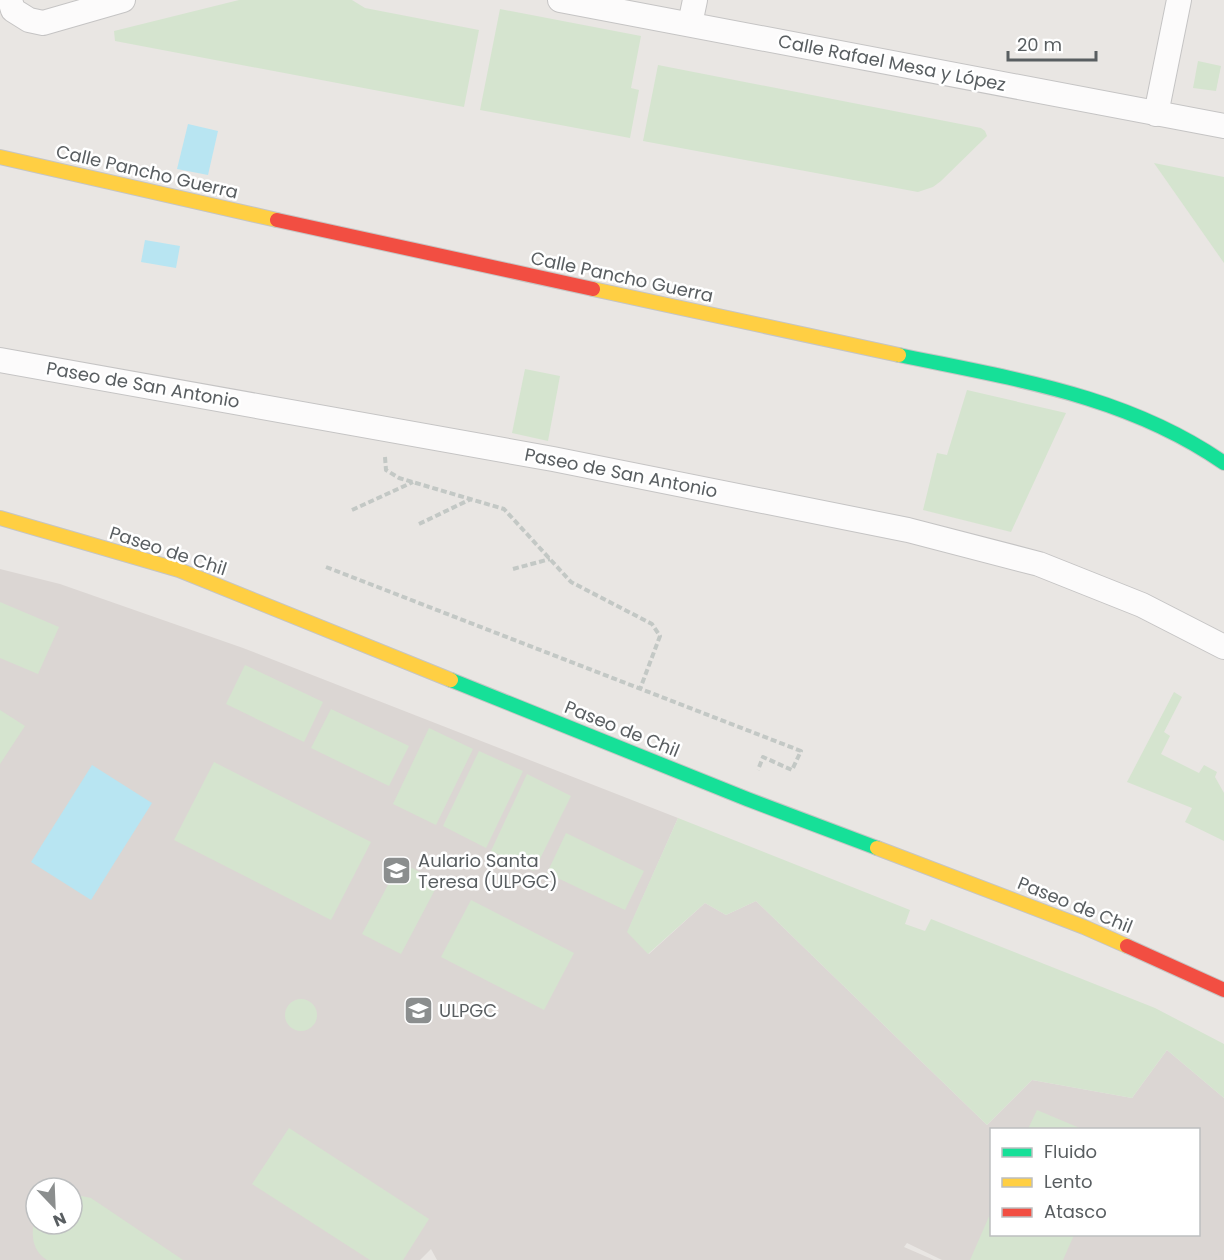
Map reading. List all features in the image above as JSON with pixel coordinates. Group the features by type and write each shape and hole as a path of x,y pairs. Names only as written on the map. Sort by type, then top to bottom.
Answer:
{"street":[{"path":"11,5 29,20 43,23 123,0"},
{"name":"Calle Rafael Mesa y López","path":"560,0 1224,126"},
{"path":"690,24 695,0"},
{"path":"1156,114 1179,0"},
{"name":"Calle Pancho Guerra","path":"0,158 416,251 1067,391 1142,417 1211,454 1224,464"},
{"name":"Paseo de San Antonio","path":"0,360 553,459 908,530 1039,564 1142,605 1224,647"},
{"name":"Paseo de Chil","path":"0,518 179,570 747,799 1084,927 1184,969 1224,990"}],"path":[{"path":"390,429 385,460 387,470 399,478 504,509 571,582 652,624 660,636 640,689"},
{"path":"352,510 413,482"},
{"path":"419,524 472,499"},
{"path":"513,569 550,559"},
{"path":"326,567 801,751 792,770 763,757"}],"shaded area":[{"path":"0,569 60,584 243,648 678,818 628,931 649,954 705,903 726,915 756,901 987,1125 1032,1080 1132,1098 1167,1050 1224,1098 1224,1260 942,1260 907,1243 904,1247 934,1260 437,1260 431,1249 420,1260 0,1260"}],"green space":[{"path":"239,0 352,0 365,8 479,30 464,107 115,41 114,31"},
{"path":"500,9 641,36 631,88 639,90 630,138 480,110"},
{"path":"1198,61 1221,66 1216,91 1193,88"},
{"path":"658,65 981,128 987,136 941,181 933,187 918,192 643,141"},
{"path":"1154,163 1224,177 1224,263"},
{"path":"525,369 560,376 548,441 512,433"},
{"path":"967,390 1066,413 1011,532 923,510 937,453 947,455"},
{"path":"0,602 59,627 38,674 0,658"},
{"path":"245,665 323,702 304,742 226,704"},
{"path":"1174,692 1182,697 1164,732 1170,736 1161,754 1199,773 1204,765 1217,772 1215,777 1224,793 1224,841 1185,822 1192,808 1127,782"},
{"path":"331,709 409,746 389,786 311,748"},
{"path":"0,710 25,726 0,764"},
{"path":"429,728 473,749 436,825 393,804"},
{"path":"479,751 523,771 486,848 443,826"},
{"path":"214,762 371,842 331,920 174,840"},
{"path":"527,774 571,796 534,871 491,851"},
{"path":"678,818 910,910 905,924 925,931 931,919 1155,1008 1224,1044 1224,1098 1167,1050 1132,1098 1032,1080 987,1125 756,901 726,915 705,903 648,954 627,932"},
{"path":"566,833 644,871 625,910 547,873"},
{"path":"400,862 439,882 401,954 362,934"},
{"path":"471,900 574,953 544,1010 441,957"},
{"path":"301,999 312,1004 317,1015 312,1026 301,1031 290,1026 285,1015 290,1004"},
{"path":"1037,1110 1080,1128 1028,1128"},
{"path":"289,1128 429,1219 403,1260 370,1260 252,1184"},
{"path":"84,1197 91,1198 183,1260 47,1260 37,1251 33,1236 84,1236"},
{"path":"990,1214 990,1236 1074,1236 1063,1260 970,1260"}],"water":[{"path":"188,124 218,131 208,175 177,169"},
{"path":"145,240 180,246 176,268 141,262"},
{"path":"92,765 152,803 91,900 31,862"}],"traffic: fast":[{"path":"899,355 1068,392 1108,405 1187,440 1224,463"},
{"path":"451,680 747,799 877,848"}],"traffic: slow":[{"path":"0,157 277,220"},
{"path":"593,289 899,355"},
{"path":"0,518 179,570 451,680"},
{"path":"877,848 1084,927 1127,946"}],"traffic: jam":[{"path":"277,220 593,289"},
{"path":"1127,946 1224,990"}],"place":[{"name":"Aulario Santa Teresa (ULPGC)","path":"397,871"},
{"name":"ULPGC","path":"418,1011"}]}
